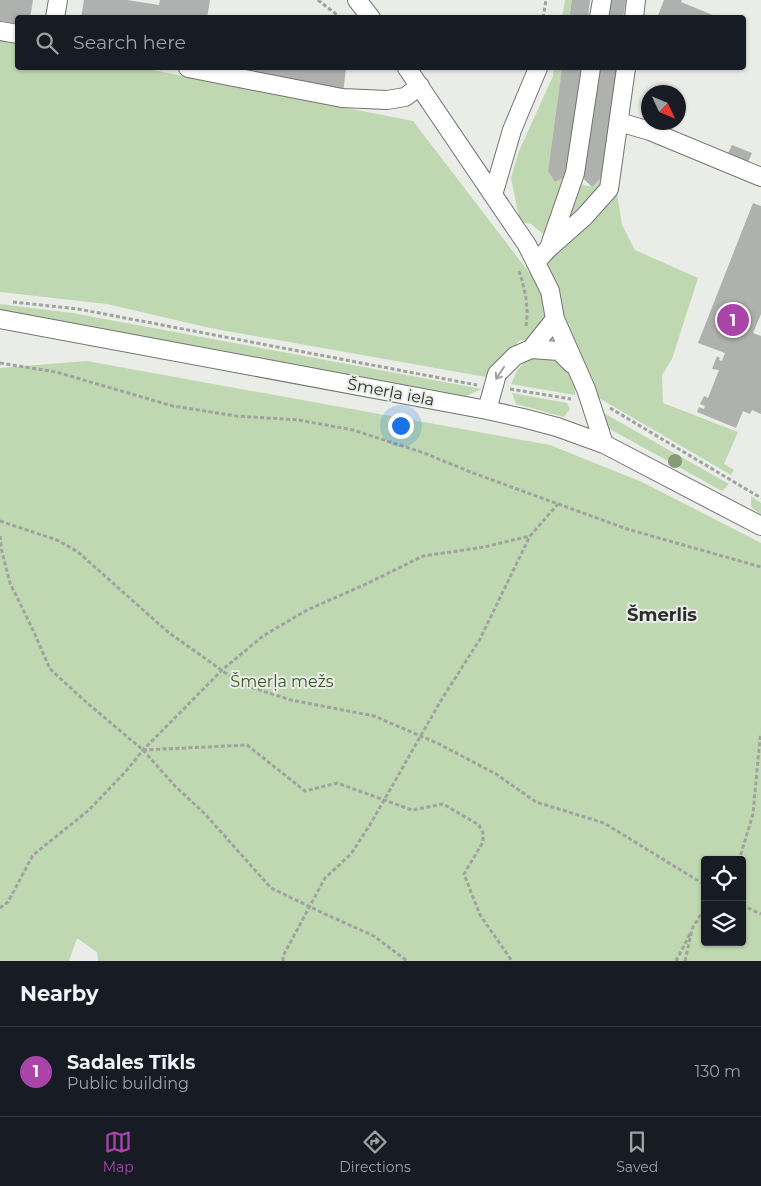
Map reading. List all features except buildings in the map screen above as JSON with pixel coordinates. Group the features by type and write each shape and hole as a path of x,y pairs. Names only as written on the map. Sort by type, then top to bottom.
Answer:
{"street":[{"path":"56,15 58,0"},
{"path":"358,0 369,15"},
{"path":"600,15 602,0"},
{"path":"634,15 636,0"},
{"path":"0,31 15,34"},
{"path":"198,70 342,98 386,100 405,97 420,86"},
{"path":"408,70 527,245 536,262 550,291 555,319 590,401 604,444"},
{"path":"493,195 512,130 537,70"},
{"path":"549,248 575,173 591,70"},
{"path":"536,262 584,217 609,189 626,70"},
{"path":"619,122 650,131 761,177"},
{"name":"Šmerļa iela","path":"0,319 486,410 557,427 604,444 761,526"},
{"path":"486,410 497,374 515,356 530,349 555,319"},
{"path":"530,349 559,351 577,370"}],"path":[{"path":"318,0 337,15"},
{"path":"543,15 544,0"},
{"path":"515,263 526,295 528,319 526,331"},
{"path":"10,301 78,309 493,388 590,401 617,412 761,498"},
{"path":"0,363 56,372 174,406 236,416 299,420 353,430 424,453 627,529 761,567"},
{"path":"283,961 283,956 325,878 351,854 440,702 480,639 530,536 558,504"},
{"path":"0,521 56,540 78,552 168,632 242,684 291,700 374,716 437,743 496,774 536,802 604,823 701,883"},
{"path":"0,536 10,583 50,669 143,750 175,786 205,814 271,888 374,936 407,961"},
{"path":"0,908 8,902 33,855 89,810 143,750 222,670 263,636 307,610 423,556 484,547 530,536"},
{"path":"740,856 753,814 761,736"},
{"path":"143,750 247,745 305,791 337,783 412,810 443,804 479,825 483,832 483,842 464,874 480,915 512,961"},
{"path":"746,907 761,914"},
{"path":"676,961 701,914"},
{"path":"685,961 692,929"}],"green space":[{"path":"565,0 572,0 569,15 562,15"},
{"path":"0,40 15,43 15,70 152,70 413,121 531,275 617,193 622,225 635,250 698,278 672,359 662,375 663,403 738,432 724,464 734,470 731,475 599,398 580,365 555,340 520,340 486,377 210,328 107,304 0,292"},
{"path":"554,70 562,70 548,171 555,182 571,174 572,182 592,187 601,178 603,186 547,237 531,224 520,222 511,178 519,151 553,76"},
{"path":"0,304 72,313 482,389 466,396 0,312"},
{"path":"556,357 573,378 575,395 511,384 518,369 529,358"},
{"name":"Šmerļa mežs","path":"87,361 550,445 642,482 761,543 761,961 98,961 97,952 77,938 69,961 0,961 0,368"},
{"path":"512,393 567,403 570,409 564,417 516,404"},
{"path":"600,411 729,484 722,491 608,428"},
{"path":"751,496 761,503 761,515 751,507"}],"place":[{"name":"Sadales Tīkls","path":"733,320"}],"district":[{"name":"Šmerlis","path":"662,615"}]}
